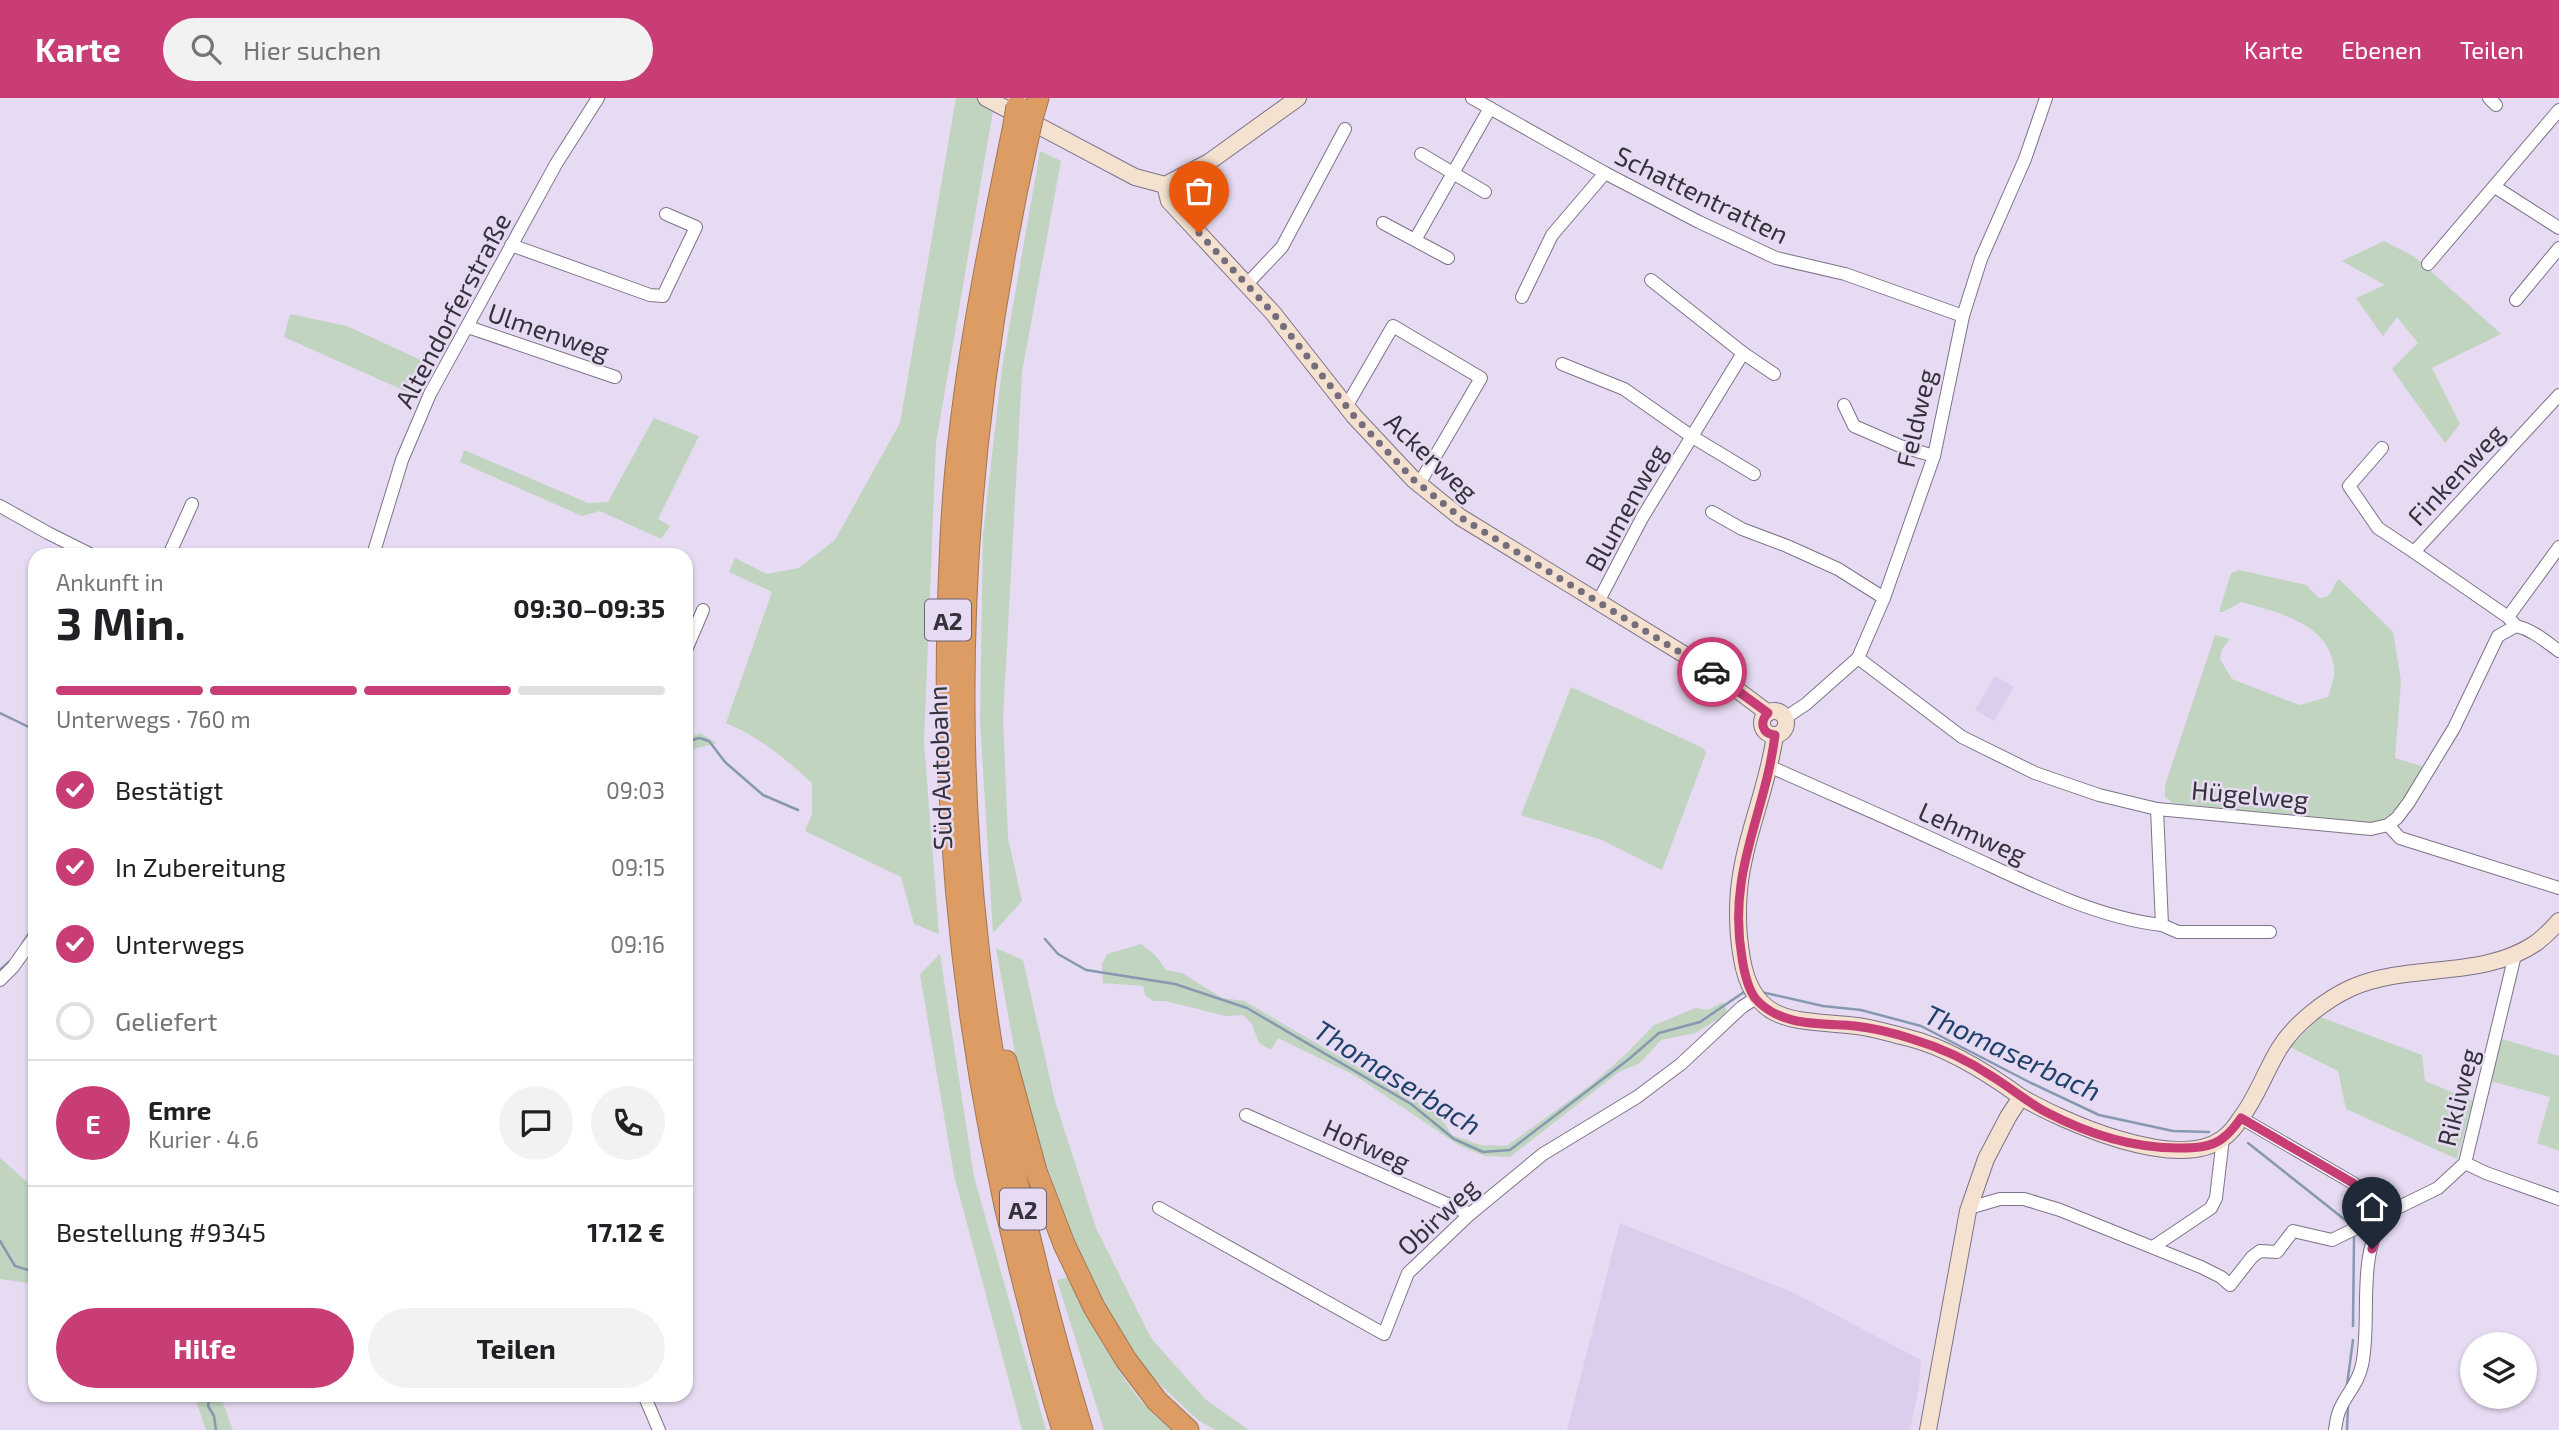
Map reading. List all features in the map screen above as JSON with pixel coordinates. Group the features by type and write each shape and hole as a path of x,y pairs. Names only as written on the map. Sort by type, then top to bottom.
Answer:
{"highway":[{"name":"Süd Autobahn","path":"1025,112 976,439 967,556 963,698 966,795 971,876 983,983 1004,1116 1027,1228 1082,1430"},
{"name":"Süd Autobahn","path":"1025,112 979,293 959,434 950,555 946,698 948,781 954,876 967,993 986,1118 1009,1228 1063,1430"},
{"path":"983,983 997,1015 1004,1053 1036,1171 1064,1244 1094,1307 1126,1360 1157,1401 1188,1430"}],"street":[{"name":"Altendorferstraße","path":"375,548 406,451 430,394 556,164 598,98"},
{"path":"986,98 1135,177 1166,185 1209,162 1298,98"},
{"name":"Schattentratten","path":"1472,98 1605,173 1776,258 1845,274 1964,316"},
{"name":"Feldweg","path":"1785,718 1806,704 1858,658 1884,598 1934,456 1964,316 1981,259 2025,159 2046,98"},
{"path":"1415,240 1490,108"},
{"path":"2428,264 2559,110"},
{"path":"1247,284 1282,247 1345,129"},
{"path":"1420,155 1485,192"},
{"path":"1522,298 1540,255 1552,235 1605,173"},
{"name":"Ackerweg","path":"1166,185 1169,201 1273,313 1346,407 1419,484 1460,517 1716,674 1768,713"},
{"path":"2495,187 2559,228"},
{"path":"511,245 650,295 663,296 696,227 666,214"},
{"path":"1383,223 1448,258"},
{"path":"2516,300 2559,248"},
{"path":"1651,280 1742,353 1774,374"},
{"path":"1346,407 1393,326 1481,378 1419,484"},
{"name":"Ulmenweg","path":"468,327 615,377"},
{"name":"Blumenweg","path":"1598,601 1642,517 1742,353"},
{"name":"Blumenweg","path":"1562,364 1624,389 1691,436 1754,474"},
{"name":"Finkenweg","path":"2512,622 2414,552 2559,395"},
{"path":"1844,405 1854,426 1900,446 1934,456"},
{"path":"2382,448 2349,486 2378,527 2414,552"},
{"path":"172,548 192,504"},
{"path":"0,506 78,548"},
{"path":"1712,512 1742,529 1787,545 1838,569 1884,598"},
{"path":"2559,547 2512,622 2498,636 2429,773 2397,818 2388,825 2400,838 2559,888"},
{"path":"693,634 703,610"},
{"path":"2512,622 2559,651"},
{"name":"Hügelweg","path":"1858,658 1962,737 2035,773 2099,795 2157,808 2371,829 2388,825"},
{"path":"1777,712 1785,718 1785,729 1775,735 1763,728 1763,719 1768,713 1777,712"},
{"path":"1775,735 1771,767 1748,841 1739,890 1740,946 1748,984 1756,998 1778,1015 1807,1023 1858,1026 1912,1039 1975,1066 2021,1097 2066,1121 2129,1143 2155,1148 2210,1145 2223,1138 2241,1118 2280,1046 2297,1027 2339,993 2385,975 2476,964 2515,955 2537,943 2559,921"},
{"name":"Lehmweg","path":"1771,767 2030,883 2093,908 2140,922 2162,925 2178,932 2270,932"},
{"path":"2157,808 2162,925"},
{"path":"0,980 28,946"},
{"name":"Rikliweg","path":"2153,1247 2202,1267 2230,1285 2260,1251 2277,1252 2293,1231 2332,1240 2438,1188 2465,1163 2515,955"},
{"name":"Obirweg","path":"1159,1208 1384,1334 1408,1273 1469,1214 1543,1154 1637,1097 1681,1064 1742,1007 1756,998"},
{"path":"1928,1430 1969,1208 1986,1159 2021,1097"},
{"name":"Hofweg","path":"1246,1115 1469,1214"},
{"path":"2241,1118 2353,1183 2390,1213 2375,1234 2368,1264 2362,1364 2356,1385 2340,1409 2335,1430"},
{"path":"1969,1208 2000,1199 2024,1199 2060,1210 2153,1247 2211,1208 2216,1198 2223,1138"},
{"path":"2465,1163 2559,1199"},
{"path":"647,1402 659,1430"}],"shaded area":[{"path":"1995,676 2014,687 1994,721 1975,710"},
{"path":"1620,1223 1792,1292 1921,1360 1919,1387 1910,1430 1567,1430"}],"green space":[{"path":"956,98 1002,98 993,111 936,443 924,743 939,934 914,924 901,877 805,831 812,814 812,783 772,749 726,723 772,592 729,572 735,558 767,574 799,568 835,540 900,423"},
{"path":"1040,151 1061,161 1022,372 1003,718 1008,838 1022,901 993,933 980,721 983,534 1002,368"},
{"path":"2384,241 2415,257 2501,334 2432,368 2460,424 2445,443 2392,369 2418,343 2397,317 2383,336 2356,298 2385,285 2342,261"},
{"path":"290,314 347,326 427,363 412,394 284,337"},
{"path":"654,418 699,436 658,519 670,526 661,539 600,511 582,516 460,462 464,450 588,503 608,502"},
{"path":"2239,570 2306,585 2319,598 2330,594 2339,579 2393,632 2401,681 2395,758 2424,767 2402,805 2387,817 2364,823 2173,803 2165,797 2165,785 2215,635 2230,639 2222,649 2220,659 2232,679 2299,705 2328,697 2334,673 2331,654 2313,630 2270,610 2241,602 2219,612 2231,573"},
{"path":"1571,687 1703,748 1706,753 1662,870 1602,840 1521,815"},
{"path":"700,733 717,743 693,749 693,736"},
{"path":"1141,944 1155,955 1166,970 1182,973 1222,998 1244,1001 1438,1114 1452,1135 1480,1145 1507,1146 1592,1084 1654,1025 1696,1008 1708,1010 1723,1002 1727,1011 1695,1033 1661,1040 1640,1063 1619,1072 1510,1157 1485,1156 1460,1146 1356,1076 1278,1038 1271,1050 1259,1043 1252,1024 1243,1015 1226,1016 1166,1001 1153,1001 1145,995 1143,986 1103,983 1102,964 1107,954"},
{"path":"996,948 1023,960 1055,1101 1096,1228 1151,1338 1205,1399 1249,1430 1215,1430 1198,1420 1152,1377 1114,1323 1075,1241 1039,1146 1015,1053"},
{"path":"940,954 974,1177 1046,1430 1022,1430 954,1175 920,974"},
{"path":"2320,1017 2422,1055 2425,1081 2473,1101 2457,1159 2346,1109 2338,1071 2290,1047"},
{"path":"2502,1039 2559,1056 2559,1151 2537,1143 2550,1097 2490,1081"},
{"path":"0,1158 28,1183 28,1283 0,1279"},
{"path":"1068,1277 1112,1360 1139,1398 1172,1430 1104,1430 1057,1280"},
{"path":"196,1402 224,1402 233,1430 206,1430"}],"waterway":[{"name":"Thomaserbach","path":"0,713 28,727"},
{"name":"Thomaserbach","path":"693,740 699,738 709,741 725,762 763,795 798,810"},
{"path":"22,944 28,935"},
{"name":"Thomaserbach","path":"1045,939 1058,954 1086,970 1175,984 1247,1008 1411,1104 1454,1139 1483,1152 1510,1150 1659,1033 1700,1022 1744,992"},
{"path":"0,970 10,961"},
{"name":"Thomaserbach","path":"1761,992 1823,1006 1861,1010 1921,1026 2099,1115 2173,1131 2209,1132"},
{"name":"Thomaserbach","path":"2248,1143 2349,1223"},
{"name":"Thomaserbach","path":"2353,1326 2354,1237"},
{"path":"0,1241 15,1266 28,1270"},
{"name":"Thomaserbach","path":"2347,1385 2353,1340"},
{"path":"209,1402 216,1430"},
{"name":"Thomaserbach","path":"2347,1430 2348,1407"}],"way so far":[{"path":"1199,233 1273,313 1354,416 1414,480 1460,517 1712,672"}],"route":[{"path":"1712,672 1768,713 1763,719 1763,728 1775,735 1771,767 1748,841 1739,890 1740,946 1744,971 1756,998 1778,1015 1807,1023 1858,1026 1912,1039 1975,1066 2046,1112 2129,1143 2155,1148 2210,1145 2223,1138 2241,1118 2353,1183 2390,1213 2381,1222 2372,1249"}]}
